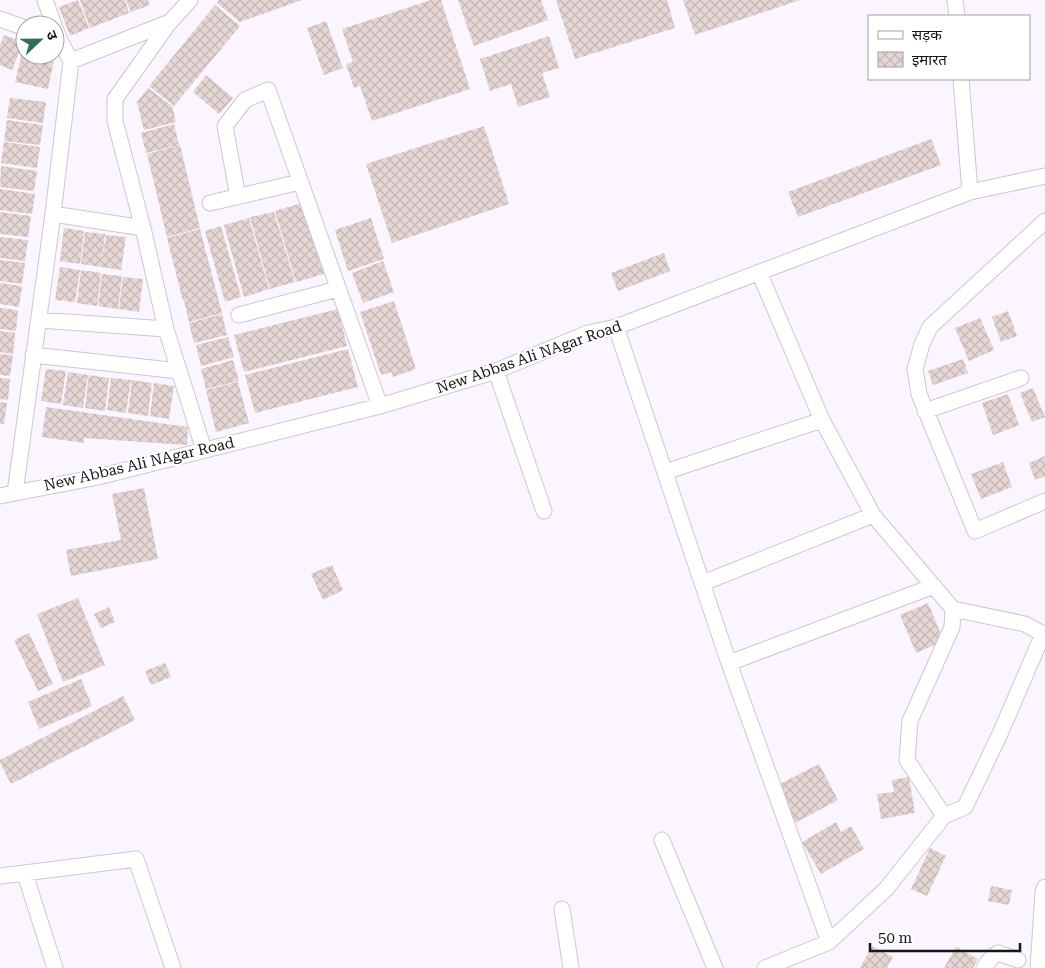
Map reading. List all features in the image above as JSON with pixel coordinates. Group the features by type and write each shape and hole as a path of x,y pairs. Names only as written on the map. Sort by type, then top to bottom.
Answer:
{"street":[{"path":"45,0 50,15"},
{"path":"190,0 170,22 123,85 115,99 116,121 166,329 204,450"},
{"path":"956,0 957,15"},
{"path":"0,19 15,24"},
{"path":"71,61 170,22"},
{"path":"15,493 39,320 71,61 65,50"},
{"path":"962,80 970,192"},
{"path":"238,197 225,126 245,100 268,90 380,406"},
{"name":"New Abbas Ali NAgar Road","path":"0,496 98,477 380,406 496,370 588,334 616,327 970,192 1045,176"},
{"path":"210,203 300,182"},
{"path":"52,214 143,228"},
{"path":"1045,221 930,327 922,344 915,369 919,394 925,411 975,531 1045,501"},
{"path":"759,272 822,420 873,514 953,609 1025,624 1043,634 999,736 965,807 944,816 886,888 829,942 765,968"},
{"path":"238,315 338,288"},
{"path":"39,320 166,329"},
{"path":"616,327 729,663 829,942"},
{"path":"33,355 179,371"},
{"path":"496,370 544,510"},
{"path":"925,411 1021,378"},
{"path":"665,472 822,420"},
{"path":"703,584 873,514"},
{"path":"729,663 934,586"},
{"path":"944,816 907,760 910,721 952,627 953,609"},
{"path":"662,840 715,968"},
{"path":"0,876 136,859 173,968"},
{"path":"25,874 55,968"},
{"path":"1038,968 1043,892 1045,887"},
{"path":"562,909 571,968"},
{"path":"984,968 991,958 998,954 1018,960"}],"building":[{"path":"78,0 89,28 70,36 65,23 65,15 62,15 59,7"},
{"path":"80,0 125,0 129,13 90,28"},
{"path":"126,0 148,0 150,5 131,12"},
{"path":"219,0 302,0 240,22 217,3"},
{"path":"431,0 441,0 470,89 372,121 360,86 354,88 346,64 353,62 342,29"},
{"path":"458,0 541,0 548,20 474,46"},
{"path":"556,0 667,0 675,28 575,59"},
{"path":"683,0 800,0 695,35"},
{"path":"215,5 240,26 174,106 149,86"},
{"path":"326,21 343,68 324,75 307,28"},
{"path":"4,35 15,39 15,62 12,70 0,65 0,45"},
{"path":"549,36 559,68 542,73 550,97 518,107 511,84 490,91 480,59"},
{"path":"19,65 53,65 48,89 15,82"},
{"path":"206,75 233,98 219,114 193,92"},
{"path":"148,88 172,106 176,122 144,130 137,102"},
{"path":"10,98 46,102 43,123 7,118"},
{"path":"7,120 43,125 40,145 4,141"},
{"path":"174,124 179,145 146,153 141,133"},
{"path":"484,126 509,204 392,243 366,164"},
{"path":"931,139 941,165 798,217 788,192"},
{"path":"4,142 40,147 37,168 1,163"},
{"path":"180,145 200,228 167,237 147,154"},
{"path":"1,166 37,171 34,191 0,187"},
{"path":"0,189 35,194 32,214 0,210"},
{"path":"302,203 324,274 296,282 275,211"},
{"path":"0,212 31,216 28,237 0,234"},
{"path":"274,212 295,282 270,289 250,217"},
{"path":"249,218 269,289 244,297 224,225"},
{"path":"371,218 384,259 348,271 335,230"},
{"path":"221,226 241,297 225,302 205,231"},
{"path":"64,228 84,231 80,264 60,261"},
{"path":"200,229 222,313 189,322 184,301 201,296 183,301 167,238"},
{"path":"85,232 105,234 101,267 81,264"},
{"path":"106,235 126,237 121,270 101,267"},
{"path":"0,237 28,240 25,261 0,258"},
{"path":"664,253 670,271 618,291 611,273"},
{"path":"0,260 25,263 22,284 0,281"},
{"path":"383,261 394,292 363,303 352,273"},
{"path":"60,267 80,270 75,302 55,300"},
{"path":"81,270 101,273 97,306 77,303"},
{"path":"102,274 122,276 118,309 98,306"},
{"path":"123,277 143,279 139,312 119,309"},
{"path":"0,283 22,286 19,307 0,304"},
{"path":"394,301 416,369 393,377 391,372 381,375 360,312"},
{"path":"0,308 18,310 16,331 0,329"},
{"path":"338,309 347,346 244,372 234,335"},
{"path":"1008,311 1017,336 1001,342 992,317"},
{"path":"222,314 227,335 194,343 189,323"},
{"path":"980,318 994,350 969,361 955,328"},
{"path":"0,331 15,333 13,354 0,352"},
{"path":"228,337 234,357 201,366 196,345"},
{"path":"348,349 358,387 255,413 245,375"},
{"path":"0,354 13,355 10,376 0,375"},
{"path":"963,359 968,373 933,385 928,371"},
{"path":"233,360 239,381 206,389 201,369"},
{"path":"46,369 66,371 61,404 41,401"},
{"path":"68,372 88,375 83,408 63,405"},
{"path":"89,375 109,378 105,411 85,408"},
{"path":"0,378 10,379 8,400 0,399"},
{"path":"111,378 131,380 126,413 107,410"},
{"path":"132,380 152,383 148,416 128,413"},
{"path":"238,382 249,423 216,432 206,390"},
{"path":"154,383 174,386 169,419 150,416"},
{"path":"1033,388 1045,417 1032,422 1020,393"},
{"path":"1008,394 1019,425 993,435 982,403"},
{"path":"0,402 7,403 4,424 0,424"},
{"path":"46,407 188,427 187,445 84,438 84,443 42,437"},
{"path":"1045,456 1045,476 1035,480 1029,463"},
{"path":"1003,462 1012,487 981,499 971,474"},
{"path":"144,488 158,559 71,576 66,550 121,540 112,494"},
{"path":"332,565 343,590 323,600 311,574"},
{"path":"78,598 105,665 63,682 37,614"},
{"path":"928,603 944,641 916,653 900,615"},
{"path":"109,607 115,622 101,628 94,614"},
{"path":"29,633 53,684 38,691 14,640"},
{"path":"165,663 171,677 151,685 145,671"},
{"path":"81,679 92,706 39,729 28,702"},
{"path":"123,696 135,720 11,784 0,760"},
{"path":"819,764 838,800 795,823 776,786"},
{"path":"909,777 915,813 881,819 877,794 894,792 892,780"},
{"path":"836,822 841,832 851,826 864,849 821,874 802,842"},
{"path":"930,848 946,856 927,896 911,889"},
{"path":"991,886 1012,890 1009,905 988,901"},
{"path":"872,946 893,957 887,968 860,968"},
{"path":"956,947 978,959 973,968 944,968"}]}
